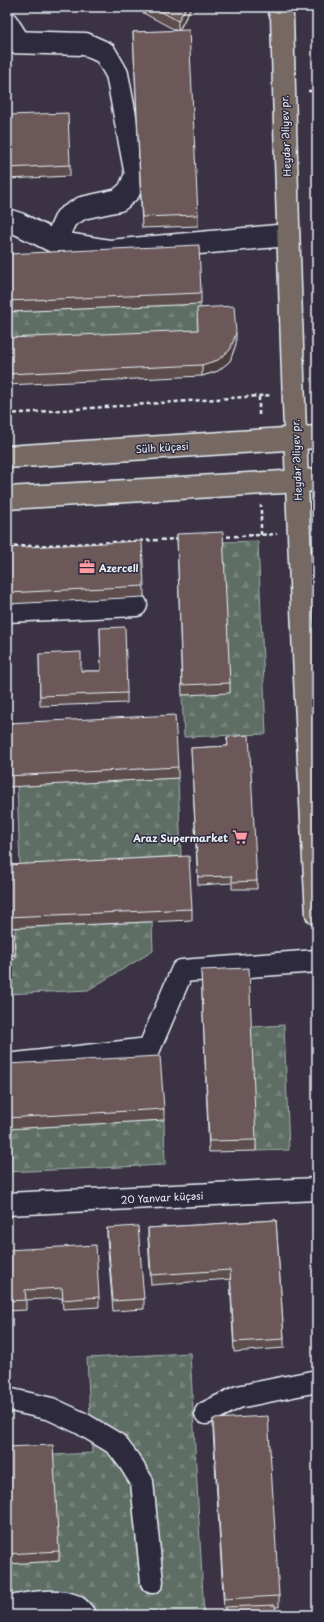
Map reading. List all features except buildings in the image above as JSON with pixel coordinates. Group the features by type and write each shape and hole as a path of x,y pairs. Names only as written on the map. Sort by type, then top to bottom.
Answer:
{"main road":[{"name":"Heydər Əliyev pr.","path":"278,7 282,16 288,235 296,438 307,481 299,533 317,914"},
{"name":"Sülh küçəsi","path":"7,457 317,436"},
{"path":"7,498 307,481"}],"street":[{"path":"7,23 13,42 85,44 105,53 118,74 136,175 129,192 119,200 82,208 66,218 54,242"},
{"path":"7,220 20,224 54,242 110,251 288,235"},
{"path":"7,611 136,605"},
{"path":"7,1065 149,1049 182,971 317,961"},
{"name":"20 Yanvar küçəsi","path":"7,1204 317,1189"},
{"path":"206,1413 238,1397 317,1381"},
{"path":"7,1399 51,1409 81,1423 116,1444 142,1482 152,1582"},
{"path":"7,1608 35,1602 56,1603 77,1606 84,1615"}],"path":[{"path":"7,414 259,397"},
{"path":"261,483 261,535"},
{"path":"214,537 299,533"},
{"path":"7,547 183,538"}],"green space":[{"path":"201,304 197,319 198,341 7,349 7,312"},
{"path":"258,541 266,734 184,737 182,695 230,692 223,542"},
{"path":"178,778 181,856 20,865 17,786"},
{"path":"152,922 153,951 88,990 7,994 7,959 15,959 15,928"},
{"path":"284,1025 289,1150 256,1151 251,1027"},
{"path":"164,1120 165,1165 7,1172 7,1129"},
{"path":"190,1353 204,1615 7,1615 7,1564 59,1561 53,1455 92,1453 87,1358"}],"place":[{"name":"Azercell","path":"87,567"},
{"name":"Araz Supermarket","path":"240,837"}]}
